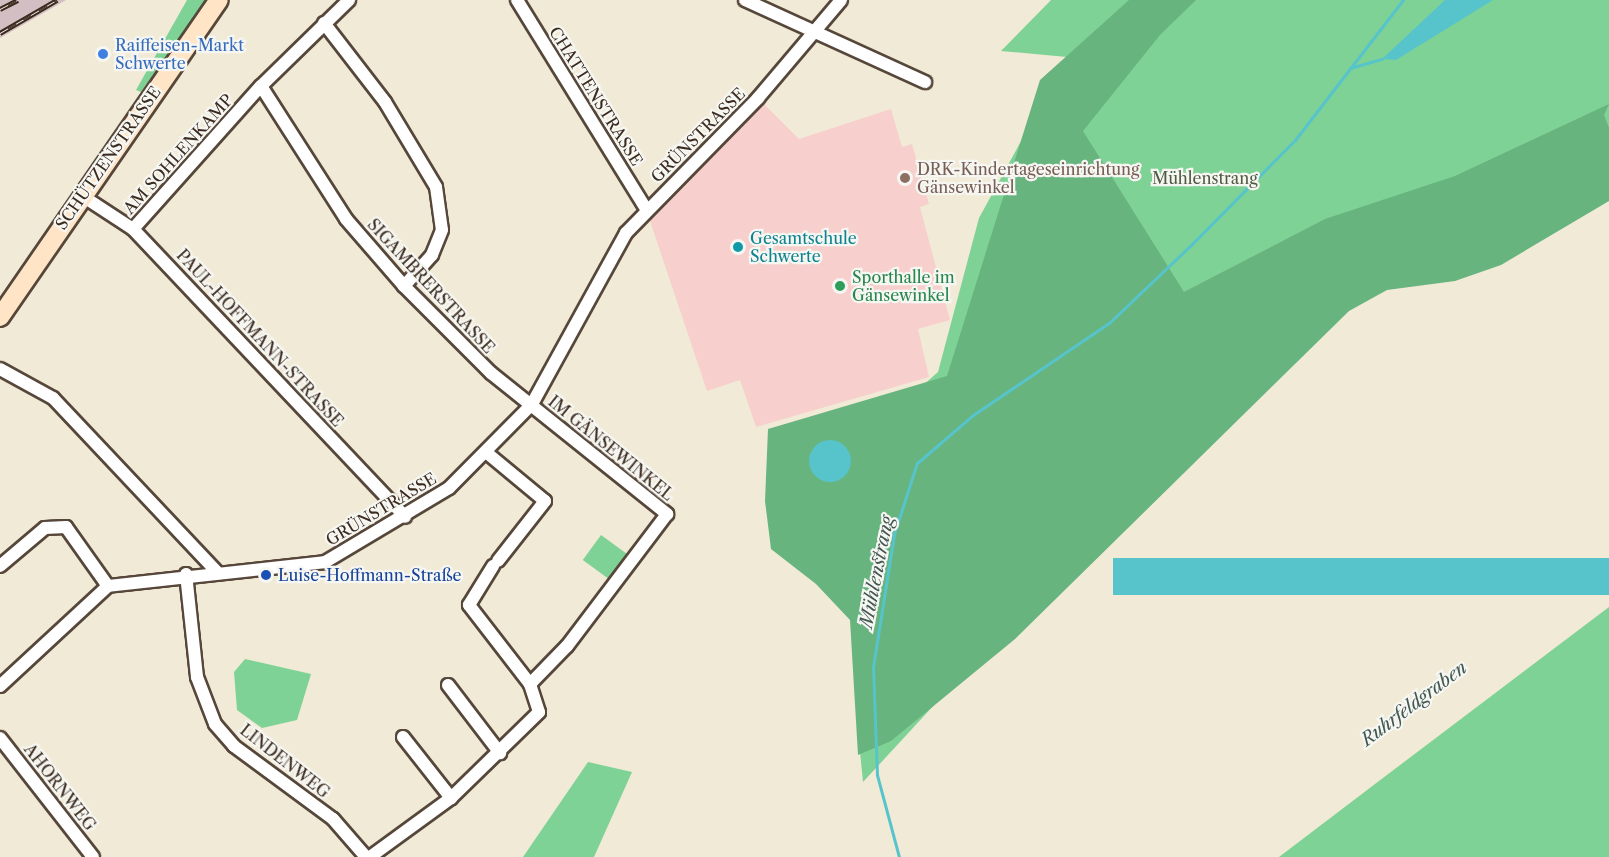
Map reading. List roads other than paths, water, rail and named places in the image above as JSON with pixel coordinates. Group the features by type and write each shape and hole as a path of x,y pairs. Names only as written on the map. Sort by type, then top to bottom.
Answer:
{"main road":[{"name":"SCHÜTZENSTRASSE","path":"0,317 81,195 219,0"}],"street":[{"name":"AM SOHLENKAMP","path":"133,229 261,86 349,0"},
{"name":"CHATTENSTRASSE","path":"517,0 646,209"},
{"path":"745,0 815,35 925,82"},
{"name":"GRÜNSTRASSE","path":"108,586 186,574 325,562 405,517 488,453 532,405 610,257 646,209 815,35 841,0"},
{"path":"324,23 385,102 436,187 442,230 432,255 404,286"},
{"name":"SIGAMBRERSTRASSE","path":"261,86 346,219 404,286 490,373 532,405"},
{"name":"PAUL-HOFFMANN-STRASSE","path":"81,195 133,229 405,517"},
{"path":"0,369 53,398 217,572"},
{"name":"IM GÄNSEWINKEL","path":"530,684 567,645 668,513 532,405"},
{"path":"368,857 451,798 500,753 539,712 530,684 469,605 545,501 488,453"},
{"path":"0,566 45,528 66,527 108,586 0,686"},
{"name":"LINDENWEG","path":"186,574 197,677 215,724 234,746 333,819 368,857"},
{"path":"448,685 500,753"},
{"path":"403,737 451,798"},
{"name":"AHORNWEG","path":"0,738 93,857"}],"water":[{"path":"1445,0 1493,0 1396,60 1382,59"},
{"path":"830,440 838,441 845,446 850,453 850,469 845,476 838,481 830,482 822,481 815,476 810,469 809,461 810,453 815,446 822,441"},
{"path":"1113,558 1609,558 1609,595 1113,595"}],"waterway":[{"name":"Mühlenstrang","path":"899,857 877,775 873,667 894,534 917,463 973,415 1109,323 1192,244 1295,140 1403,0"},
{"path":"1350,68 1382,59"}],"railway":[{"path":"0,9 18,0"},
{"path":"0,33 57,0"}],"place":[{"name":"Raiffeisen-Markt Schwerte","path":"103,54"},
{"name":"DRK-Kindertageseinrichtung Gänsewinkel","path":"905,178"},
{"name":"Gesamtschule Schwerte","path":"738,247"},
{"name":"Sporthalle im Gänsewinkel","path":"840,286"},
{"name":"Luise-Hoffmann-Straße","path":"266,575"}],"water label":[{"name":"Ruhrfeldgraben","path":"1414,704"}]}
